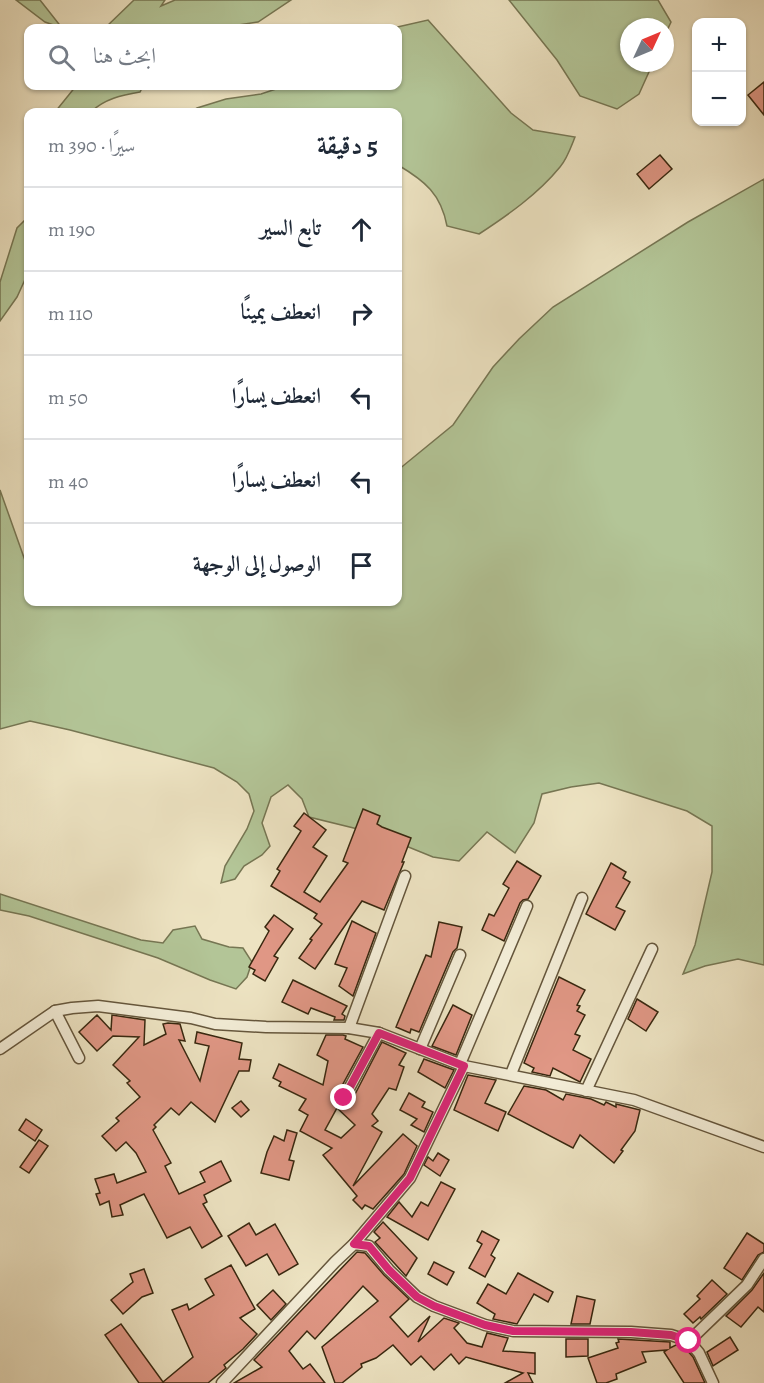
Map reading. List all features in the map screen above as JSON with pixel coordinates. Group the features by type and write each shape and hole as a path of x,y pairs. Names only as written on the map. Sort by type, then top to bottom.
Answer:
{"street":[{"path":"349,1028 405,876"},
{"path":"511,1074 582,898"},
{"path":"222,1383 319,1278 354,1244 410,1178 462,1065 527,906"},
{"path":"586,1091 652,949"},
{"path":"420,1049 460,955"},
{"path":"0,1049 56,1011 98,1006 191,1018 215,1024 349,1028 379,1033 462,1065 634,1100 764,1147"},
{"path":"56,1011 79,1058"},
{"path":"344,1098 379,1033"},
{"path":"354,1244 369,1246 389,1270 417,1297 434,1306 485,1325 513,1331 631,1332 671,1335 689,1341 699,1353 713,1383"},
{"path":"689,1341 747,1285 764,1259"}],"green space":[{"path":"16,0 40,0 59,24 45,22"},
{"path":"134,0 165,0 161,6 175,0 291,0 258,22 245,24 109,24"},
{"path":"509,0 658,0 669,18 620,18 620,72 649,72 639,94 617,109 580,96 557,60"},
{"path":"428,20 511,113 533,130 575,137 565,160 551,177 522,204 479,234 447,226 441,205 436,197 424,183 402,168 402,108 197,108 226,99 273,90 402,90 402,26"},
{"path":"73,90 141,90 107,101 96,108 58,108"},
{"path":"764,179 764,965 738,959 705,966 683,974 695,945 712,872 712,826 687,811 599,783 542,794 534,823 515,853 487,832 459,861 433,857 374,833 309,817 302,799 288,785 271,797 262,823 270,846 262,855 244,866 235,879 221,883 225,866 247,829 254,811 249,794 237,782 214,768 30,721 0,729 0,490 24,558 24,606 402,606 402,467 453,425 493,367 553,307 688,222"},
{"path":"24,221 24,282 17,297 0,321 0,282 17,228"},
{"path":"0,894 141,940 163,943 173,930 195,926 202,939 229,947 243,948 252,962 247,977 236,989 158,958 29,916 0,910"}],"building":[{"path":"764,82 764,115 748,95"},
{"path":"660,155 672,169 649,189 637,174"},
{"path":"363,809 380,816 377,824 411,838 402,862 404,862 384,910 362,901 315,969 299,958 322,924 314,918 317,914 271,886 280,871 277,869 301,831 294,826 304,813 326,830 313,847 327,856 304,892 320,902 348,863 343,861"},
{"path":"517,861 541,876 528,899 520,903 504,941 482,930 489,914 494,916 509,888 503,884"},
{"path":"611,863 626,872 623,878 630,882 616,907 625,911 615,930 586,914"},
{"path":"274,915 293,929 274,956 278,958 265,981 253,974 255,970 249,967 269,931 265,927"},
{"path":"352,921 376,933 353,996 339,986 347,968 335,964"},
{"path":"439,922 462,927 457,948 453,952 419,1032 411,1029 410,1033 396,1027 426,955 431,957"},
{"path":"559,977 585,990 577,1005 580,1006 577,1011 585,1015 575,1034 580,1036 573,1050 591,1059 580,1082 553,1068 550,1076 532,1072 534,1068 524,1063"},
{"path":"293,980 347,1006 342,1014 345,1016 344,1020 334,1020 335,1017 311,1008 308,1014 282,1002"},
{"path":"637,999 658,1012 646,1031 628,1019"},
{"path":"453,1005 472,1015 456,1055 432,1046"},
{"path":"97,1015 111,1030 112,1015 145,1020 144,1045 166,1034 163,1024 180,1024 185,1041 179,1040 200,1081 209,1046 195,1043 197,1032 242,1043 239,1059 251,1060 249,1071 239,1071 215,1122 191,1102 179,1115 171,1108 154,1125 156,1127 153,1130 171,1163 165,1166 179,1194 205,1182 200,1172 221,1161 231,1181 204,1195 207,1202 203,1204 222,1236 202,1248 190,1227 167,1238 144,1194 120,1205 123,1215 112,1217 109,1201 100,1205 96,1194 100,1193 95,1179 114,1174 117,1183 146,1172 136,1153 126,1142 116,1151 102,1136 119,1121 116,1118 140,1097 127,1083 130,1081 113,1065 139,1037 113,1036 97,1051 79,1032"},
{"path":"326,1035 343,1035 346,1036 345,1039 363,1047 337,1095 337,1101 344,1105 351,1102 382,1042 406,1053 399,1065 404,1067 396,1090 389,1088 372,1114 378,1121 372,1126 382,1132 353,1186 403,1134 417,1146 404,1174 373,1209 365,1205 362,1209 353,1200 357,1196 323,1155 332,1148 300,1131 308,1115 299,1110 306,1099 279,1086 281,1082 273,1078 279,1064 323,1085 328,1061 317,1055","holes":["337,1108 355,1125 341,1138 325,1130"]},
{"path":"424,1059 454,1070 445,1088 418,1072"},
{"path":"468,1075 496,1080 485,1103 506,1112 498,1131 454,1110"},
{"path":"524,1086 546,1090 563,1100 566,1094 591,1099 604,1105 606,1102 616,1107 616,1104 640,1110 635,1131 614,1163 580,1135 573,1148 508,1114"},
{"path":"409,1093 425,1102 422,1107 433,1112 424,1132 411,1125 417,1119 400,1110"},
{"path":"241,1101 249,1110 241,1117 232,1108"},
{"path":"26,1119 42,1130 35,1141 19,1130"},
{"path":"287,1130 297,1133 289,1160 294,1161 289,1180 261,1173 274,1136 284,1141"},
{"path":"39,1140 48,1146 29,1173 20,1167"},
{"path":"438,1153 449,1160 440,1176 424,1165 428,1157 433,1161"},
{"path":"441,1182 455,1189 428,1240 387,1217 399,1202 412,1217 421,1202 428,1206"},
{"path":"383,1222 417,1258 406,1276 375,1242 380,1238 374,1232"},
{"path":"249,1223 256,1235 275,1224 298,1264 279,1275 267,1254 246,1266 228,1236"},
{"path":"482,1231 499,1240 491,1255 495,1258 485,1277 469,1268 482,1244 477,1241"},
{"path":"747,1233 764,1244 764,1252 758,1255 742,1280 724,1268"},
{"path":"357,1252 365,1253 409,1299 390,1317 408,1337 430,1316 418,1342 444,1318 459,1323 454,1328 467,1343 482,1347 487,1333 508,1338 503,1351 535,1353 535,1374 528,1373 533,1383 505,1383 523,1373 466,1357 459,1364 451,1354 434,1370 421,1356 411,1365 393,1345 376,1358 361,1364 362,1367 342,1383 335,1383 322,1347 378,1301 363,1286 315,1339 307,1331 289,1351 303,1369 310,1364 325,1383 234,1383 262,1367 254,1360"},
{"path":"434,1262 454,1272 447,1285 428,1274"},
{"path":"231,1265 255,1309 240,1318 257,1334 224,1365 226,1368 208,1383 139,1383 105,1335 121,1324 163,1382 193,1357 172,1310 187,1304 189,1310 214,1295 205,1279"},
{"path":"144,1269 153,1293 142,1297 123,1314 111,1300 133,1282 130,1274"},
{"path":"518,1273 553,1292 548,1302 534,1294 517,1324 493,1319 495,1314 477,1303 488,1284 506,1294"},
{"path":"764,1273 764,1312 758,1307 741,1327 726,1316 752,1290"},
{"path":"712,1280 727,1294 701,1319 700,1317 693,1323 684,1314 700,1299 697,1296"},
{"path":"273,1290 286,1304 271,1320 257,1305"},
{"path":"577,1296 595,1300 590,1324 571,1324"},
{"path":"730,1337 738,1350 713,1366 707,1352"},
{"path":"566,1339 588,1339 588,1356 566,1357"},
{"path":"618,1339 670,1342 670,1348 676,1345 684,1347 693,1357 705,1383 684,1383 664,1352 667,1350 642,1352 646,1362 616,1374 617,1379 597,1383 588,1358 618,1348 616,1343 619,1342"}],"route":[{"path":"344,1098 379,1033 464,1066 410,1178 354,1244 369,1246 389,1270 417,1297 434,1306 485,1325 513,1331 631,1332 671,1335 689,1341"}]}
